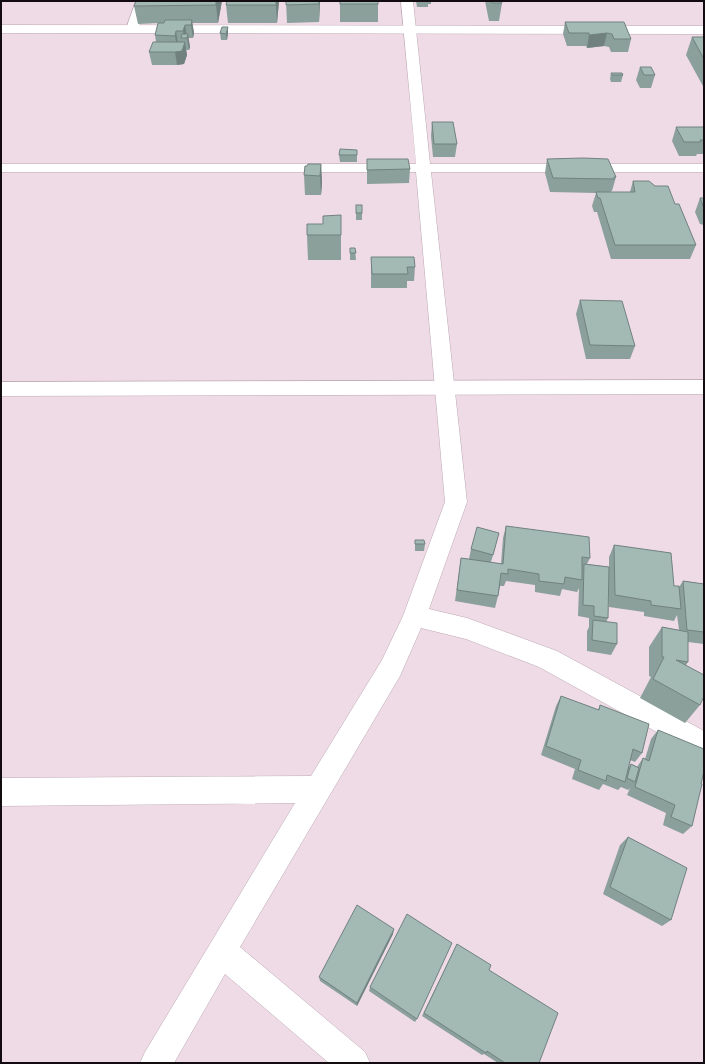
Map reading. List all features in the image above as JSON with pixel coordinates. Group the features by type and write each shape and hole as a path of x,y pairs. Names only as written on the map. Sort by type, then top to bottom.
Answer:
{"street":[{"path":"132,29 142,1"},
{"path":"156,1063 221,951 391,668 415,616 456,502 407,1"},
{"path":"1,29 409,28 704,30"},
{"path":"1,168 704,168"},
{"path":"1,389 704,388"},
{"path":"415,616 467,629 548,659 704,745"},
{"path":"1,792 319,789"},
{"path":"221,951 354,1063"}],"building":[{"path":"136,1 216,1 216,5 134,6"},
{"path":"227,1 276,1 276,5 226,5"},
{"path":"286,1 319,1 319,4 286,5"},
{"path":"340,1 378,1 378,4 340,4"},
{"path":"491,1 501,1 502,3 492,3"},
{"path":"165,20 192,20 191,25 185,25 183,31 176,31 175,36 155,35 158,23 164,23"},
{"path":"565,22 624,22 631,39 614,39 612,34 607,33 589,35 589,33 569,33"},
{"path":"222,27 228,27 226,34 220,33"},
{"path":"182,34 188,34 187,38 181,38"},
{"path":"692,37 704,37 704,59"},
{"path":"153,42 185,42 182,51 149,52"},
{"path":"640,67 651,67 655,75 644,75"},
{"path":"611,73 622,73 623,75 612,75"},
{"path":"432,122 453,122 457,144 434,144"},
{"path":"676,127 704,127 704,140 700,140 701,142 684,142"},
{"path":"340,149 357,150 357,155 339,155"},
{"path":"367,159 408,159 410,169 367,170"},
{"path":"547,159 608,159 616,177 614,177 614,179 553,178"},
{"path":"308,164 321,164 320,176 304,175 305,166"},
{"path":"633,181 649,181 655,186 668,186 675,204 679,204 696,245 615,245 600,198 598,198 596,192 635,192"},
{"path":"700,198 704,198 704,208"},
{"path":"356,205 362,205 362,213 356,213"},
{"path":"341,215 341,235 307,235 307,224 323,224 323,216"},
{"path":"350,248 355,248 356,253 350,253"},
{"path":"371,257 414,257 415,267 407,267 408,274 372,274"},
{"path":"580,300 622,301 635,346 590,345"},
{"path":"506,526 589,537 590,558 582,557 582,580 565,577 564,584 539,581 539,574 508,569 508,574 501,573 498,596 457,590 461,558 503,564"},
{"path":"477,527 499,533 493,555 471,549"},
{"path":"415,540 424,540 425,544 415,544"},
{"path":"614,545 671,553 674,586 679,586 681,609 651,605 651,601 615,595"},
{"path":"584,564 609,567 608,618 594,616 594,606 583,605"},
{"path":"683,581 704,584 704,632 687,630"},
{"path":"593,620 617,623 617,644 592,640"},
{"path":"662,627 688,632 688,662 676,660 704,675 704,696 700,705 653,679 664,657 662,657"},
{"path":"561,696 599,710 600,705 649,724 642,753 633,749 625,782 607,775 606,781 578,770 581,760 546,746"},
{"path":"658,730 704,749 704,771 702,784 692,826 671,817 675,805 635,787 643,758 649,761"},
{"path":"631,764 639,768 635,782 627,778"},
{"path":"628,837 687,868 671,920 610,887"},
{"path":"357,905 394,929 357,1003 319,977"},
{"path":"407,914 452,943 417,1019 370,987"},
{"path":"457,944 491,965 489,970 558,1013 539,1063 505,1063 487,1051 486,1053 424,1013"}]}
